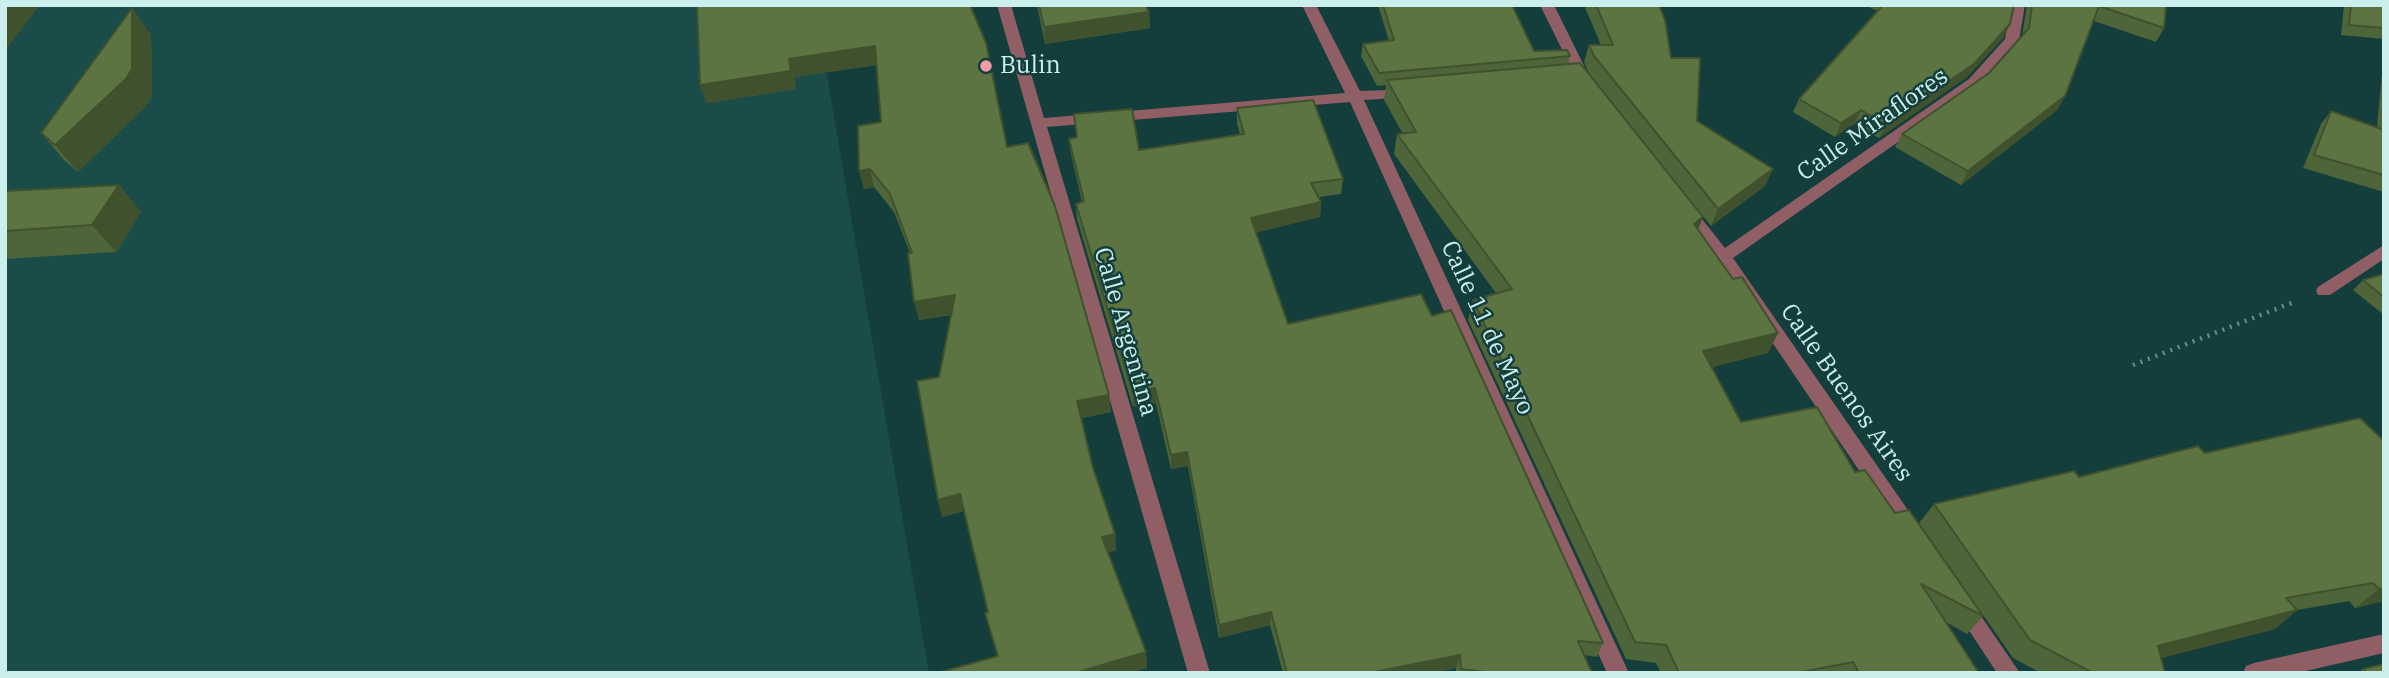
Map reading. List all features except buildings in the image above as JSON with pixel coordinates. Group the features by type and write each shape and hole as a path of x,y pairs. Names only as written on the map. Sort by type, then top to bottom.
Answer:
{"street":[{"name":"Calle Argentina","path":"1004,5 1199,673"},
{"name":"Calle 11 de Mayo","path":"1309,5 1355,97 1618,673"},
{"path":"1547,5 1573,76 1597,97"},
{"name":"Calle Miraflores","path":"1723,257 1974,82 2012,40 2018,5"},
{"path":"1038,123 1421,91"},
{"name":"Calle Buenos Aires","path":"1672,193 1723,257 1924,549"},
{"path":"2325,292 2384,251"},
{"path":"1955,594 2009,673"},
{"path":"2254,673 2306,667 2384,643"}],"path":[{"path":"2133,365 2267,310 2325,292"}],"shaded area":[{"path":"5,5 815,5 929,673 5,673"}],"place":[{"name":"Bulin","path":"986,66"}]}
